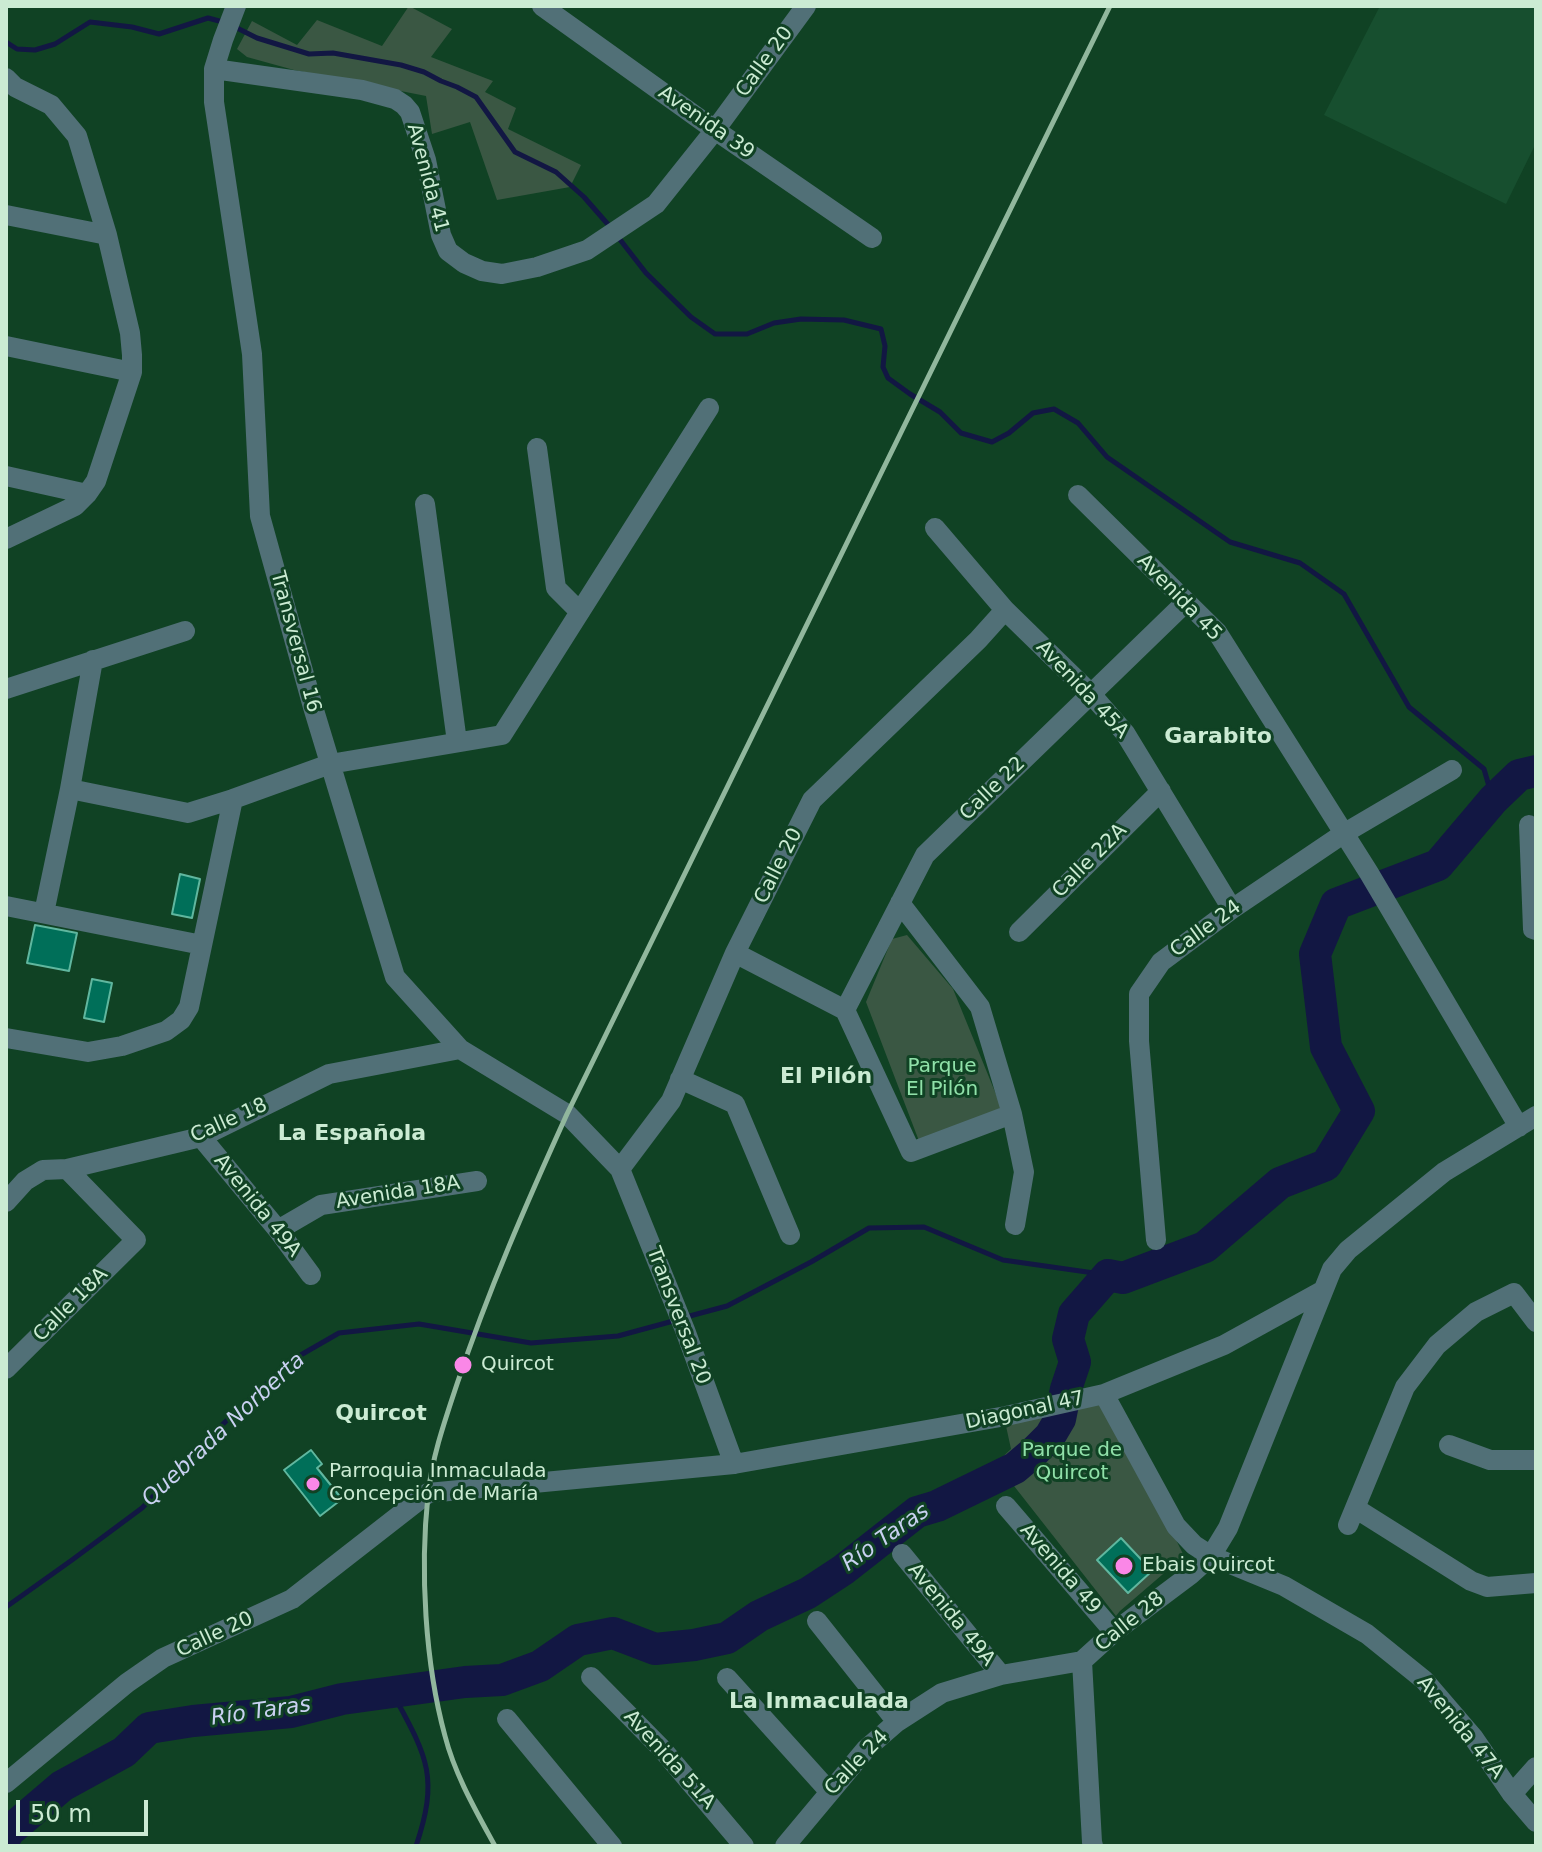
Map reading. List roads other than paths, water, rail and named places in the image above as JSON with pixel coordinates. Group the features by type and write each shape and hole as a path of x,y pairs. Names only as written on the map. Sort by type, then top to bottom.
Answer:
{"street":[{"name":"Avenida 39","path":"542,6 872,238"},
{"name":"Calle 20","path":"628,223 656,204 806,6"},
{"name":"Transversal 16","path":"235,9 214,69 214,102 252,354 260,516 330,764 395,977 460,1049 567,1114 620,1169"},
{"name":"Avenida 41","path":"214,69 362,90 384,95 404,105 413,120 426,160 441,235 448,251 482,271 502,274 537,267 587,250 628,223"},
{"path":"6,78 15,87 51,105 77,136 107,235 130,333 132,355 132,372 96,481 75,506 6,539"},
{"path":"6,215 107,235"},
{"path":"6,346 132,372"},
{"path":"70,789 188,813 330,764 502,735 709,408"},
{"path":"537,448 556,588 580,612"},
{"path":"6,476 87,494"},
{"name":"Avenida 45","path":"1078,495 1217,632 1528,1121"},
{"path":"425,504 457,742"},
{"name":"Avenida 45A","path":"935,528 1005,610 1091,694 1125,733 1232,909"},
{"name":"Calle 22","path":"845,1010 925,855 1186,602"},
{"name":"Calle 20","path":"620,1169 671,1101 735,953 812,800 978,640 1005,610"},
{"path":"6,689 185,631"},
{"path":"44,913 93,660"},
{"name":"Calle 24","path":"1156,1240 1139,1041 1139,994 1161,962 1232,909 1343,834 1452,770"},
{"name":"Calle 22A","path":"1019,932 1161,791"},
{"path":"6,1038 88,1052 122,1046 166,1031 181,1020 189,1007 233,799"},
{"path":"1529,825 1533,929 1536,930"},
{"path":"900,903 980,1007 1012,1114 1024,1172 1015,1225"},
{"path":"6,906 202,945"},
{"path":"735,953 845,1010 911,1152 1012,1114"},
{"name":"Calle 18","path":"6,1202 25,1181 43,1170 67,1169 201,1137 329,1074 460,1049"},
{"path":"680,1079 735,1104 790,1235"},
{"path":"1322,1291 1332,1269 1348,1250 1444,1172 1528,1121"},
{"name":"Avenida 49A","path":"201,1137 311,1275"},
{"name":"Calle 18A","path":"6,1369 136,1240 67,1169"},
{"name":"Transversal 20","path":"620,1169 685,1330 734,1464"},
{"name":"Avenida 18A","path":"278,1230 321,1205 477,1181"},
{"name":"Diagonal 47","path":"428,1493 734,1464 1006,1416 1104,1394 1224,1345 1322,1291"},
{"name":"Calle 28","path":"1093,1846 1082,1661 1211,1556 1228,1528 1322,1291"},
{"path":"1536,1322 1514,1293 1476,1312 1437,1345 1405,1387 1351,1516 1487,1587 1536,1583"},
{"name":"Avenida 47A","path":"1104,1394 1176,1526 1194,1545 1211,1556 1284,1586 1367,1634 1424,1680 1473,1737 1512,1794 1536,1822"},
{"path":"1449,1445 1490,1460 1536,1460"},
{"name":"Calle 20","path":"6,1783 127,1683 163,1658 292,1599 428,1493"},
{"name":"Avenida 49","path":"1006,1506 1114,1632"},
{"name":"Avenida 49A","path":"902,1554 1001,1675"},
{"path":"817,1621 897,1722"},
{"name":"Calle 24","path":"785,1846 866,1749 897,1722 942,1693 1001,1675 1082,1661"},
{"name":"Avenida 51A","path":"591,1677 662,1749 744,1846"},
{"path":"727,1678 829,1791"},
{"path":"507,1719 612,1846"},
{"path":"1512,1794 1536,1767"}],"waterway":[{"path":"6,42 17,49 35,50 55,44 90,22 159,34 208,18 223,22"},
{"path":"233,26 257,38 309,54 333,53 401,65 424,72 476,97 515,152 556,172 584,197 612,229"},
{"path":"618,237 646,273 691,317 715,334 747,334 774,323 801,319 844,320 881,329 885,346 883,367 888,378 940,412 961,433 992,442 1009,433 1033,413 1054,409 1078,423 1107,457 1230,542 1300,563 1344,594 1409,707 1484,769 1493,800"},
{"name":"Río Taras","path":"6,1836 62,1786 124,1752 149,1728 291,1712 342,1699 502,1680 540,1666 578,1640 613,1633 655,1649 727,1638 759,1616 808,1593 843,1570 917,1512 937,1506 1015,1468 1050,1436 1060,1419 1075,1362 1068,1339 1074,1314 1108,1275 1123,1278 1205,1247 1280,1183 1326,1165 1359,1111 1326,1047 1315,954 1336,904 1438,865 1493,800 1519,775 1536,771"},
{"name":"Quebrada Norberta","path":"686,1317 727,1306 869,1228 924,1227 1003,1260 1108,1275"},
{"name":"Quebrada Norberta","path":"6,1607 142,1508 209,1437 292,1360 339,1333 419,1324 531,1343 618,1336 677,1320"},
{"path":"392,1692 426,1766 427,1801 416,1846"}],"railway":[{"path":"495,1846 449,1750 438,1708 426,1616 424,1554 428,1495 436,1453 457,1384 509,1247 567,1114 1110,6"}],"place":[{"name":"Quircot","path":"463,1365"},
{"name":"Parroquia Inmaculada Concepción de María","path":"313,1484"},
{"name":"Ebais Quircot","path":"1124,1566"}],"district":[{"name":"Garabito","path":"1218,737"},
{"name":"El Pilón","path":"826,1077"},
{"name":"La Española","path":"352,1134"},
{"name":"Quircot","path":"381,1414"},
{"name":"La Inmaculada","path":"819,1702"}],"park label":[{"name":"Parque El Pilón","path":"942,1078"},
{"name":"Parque de Quircot","path":"1072,1462"}]}
